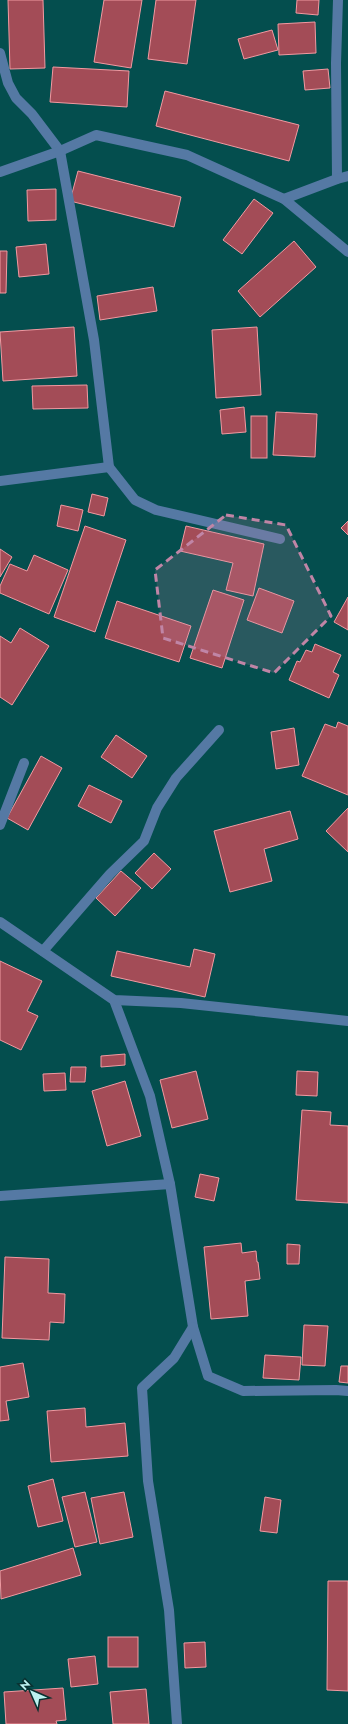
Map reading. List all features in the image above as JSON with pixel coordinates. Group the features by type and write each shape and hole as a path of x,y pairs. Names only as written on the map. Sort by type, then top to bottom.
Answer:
{"street":[{"path":"337,179 336,63 338,0"},
{"path":"0,53 8,83 16,98 32,114 60,151 94,340 109,467 135,500 156,510 280,539"},
{"path":"0,172 60,151 96,135 188,155 284,199 348,252"},
{"path":"284,199 348,176"},
{"path":"0,481 109,467"},
{"path":"42,951 110,874 144,841 157,808 176,778 219,730"},
{"path":"0,825 24,763"},
{"path":"0,922 114,1000 181,1003 348,1021"},
{"path":"114,1000 150,1096 170,1184 193,1327 208,1376 243,1391 348,1391"},
{"path":"0,1196 170,1184"},
{"path":"177,1724 169,1610 148,1481 142,1388 174,1358 193,1327"}],"highlighted area":[{"path":"226,515 286,525 331,616 274,673 163,638 155,570"}],"building":[{"path":"8,0 43,0 45,68 10,69"},
{"path":"104,0 142,0 131,68 94,62"},
{"path":"156,0 196,0 187,64 148,59"},
{"path":"297,0 319,0 318,15 296,13"},
{"path":"315,22 316,53 279,55 278,24"},
{"path":"272,30 278,50 244,59 238,39"},
{"path":"53,67 129,71 127,107 50,102"},
{"path":"328,69 330,88 305,90 303,71"},
{"path":"165,91 299,125 289,161 156,126"},
{"path":"78,171 181,197 174,227 70,201"},
{"path":"56,189 56,220 28,221 27,190"},
{"path":"254,199 273,213 242,254 223,240"},
{"path":"294,241 316,267 260,317 238,291"},
{"path":"46,244 49,274 19,277 16,247"},
{"path":"0,251 7,251 6,293 0,293"},
{"path":"153,287 157,311 100,320 97,296"},
{"path":"74,327 77,376 3,381 0,332"},
{"path":"257,327 261,395 216,398 212,330"},
{"path":"87,385 88,408 33,409 32,386"},
{"path":"244,407 246,432 222,434 220,410"},
{"path":"276,412 317,414 315,457 273,455"},
{"path":"251,416 267,416 267,458 251,458"},
{"path":"92,494 108,498 104,516 88,512"},
{"path":"61,505 83,510 78,531 57,526"},
{"path":"348,521 348,535 341,528"},
{"path":"85,526 126,540 95,632 54,617"},
{"path":"186,526 264,544 253,596 226,590 233,563 180,551"},
{"path":"0,549 12,557 0,577"},
{"path":"34,555 68,570 49,614 0,593 0,586 10,564 27,571"},
{"path":"259,588 294,601 282,633 247,620"},
{"path":"213,590 244,600 222,668 190,658"},
{"path":"348,597 348,630 334,622"},
{"path":"117,601 191,626 179,662 105,638"},
{"path":"20,628 49,646 12,705 0,697 0,636 11,643"},
{"path":"315,644 341,655 333,672 339,675 329,698 289,680 297,661 300,662 306,650 312,652"},
{"path":"338,722 348,726 348,795 302,776 325,724 336,728"},
{"path":"294,728 299,765 276,769 271,732"},
{"path":"116,735 147,756 132,778 101,757"},
{"path":"41,756 62,768 28,830 7,818"},
{"path":"89,785 122,801 111,823 78,806"},
{"path":"348,808 348,852 326,831"},
{"path":"290,811 298,839 264,849 272,881 230,892 214,831"},
{"path":"154,853 171,869 152,889 135,873"},
{"path":"121,871 141,888 115,916 96,898"},
{"path":"194,949 215,954 205,997 111,976 117,951 190,967"},
{"path":"0,961 42,981 27,1011 38,1016 21,1050 0,1040"},
{"path":"125,1054 125,1065 101,1067 101,1056"},
{"path":"71,1067 86,1067 85,1082 70,1082"},
{"path":"196,1071 208,1119 172,1128 160,1080"},
{"path":"297,1071 318,1072 317,1096 296,1095"},
{"path":"65,1073 66,1090 44,1091 43,1074"},
{"path":"125,1081 141,1136 107,1146 92,1091"},
{"path":"302,1110 331,1112 330,1125 348,1126 348,1203 296,1200"},
{"path":"200,1174 219,1178 214,1201 195,1197"},
{"path":"241,1243 242,1253 256,1251 260,1279 245,1281 248,1316 211,1319 204,1247"},
{"path":"287,1244 300,1245 299,1264 287,1264"},
{"path":"5,1257 49,1259 48,1293 65,1294 64,1323 50,1322 49,1340 2,1338"},
{"path":"304,1325 328,1326 325,1366 302,1365"},
{"path":"265,1355 301,1357 299,1380 263,1378"},
{"path":"23,1363 29,1397 6,1401 9,1420 0,1421 0,1367"},
{"path":"341,1366 348,1366 348,1383 339,1382"},
{"path":"85,1408 86,1427 125,1423 128,1456 51,1462 47,1411"},
{"path":"53,1479 63,1521 38,1527 28,1486"},
{"path":"85,1492 97,1542 75,1547 62,1497"},
{"path":"124,1492 133,1537 100,1544 91,1498"},
{"path":"265,1497 281,1500 277,1533 260,1531"},
{"path":"73,1548 81,1575 1,1599 0,1571"},
{"path":"328,1581 348,1581 348,1691 327,1690"},
{"path":"108,1637 138,1637 138,1667 108,1667"},
{"path":"205,1642 206,1667 185,1668 184,1643"},
{"path":"95,1656 98,1684 71,1687 68,1659"},
{"path":"63,1688 66,1720 56,1721 57,1724 6,1724 4,1692"},
{"path":"146,1689 149,1724 113,1724 110,1692"}]}
